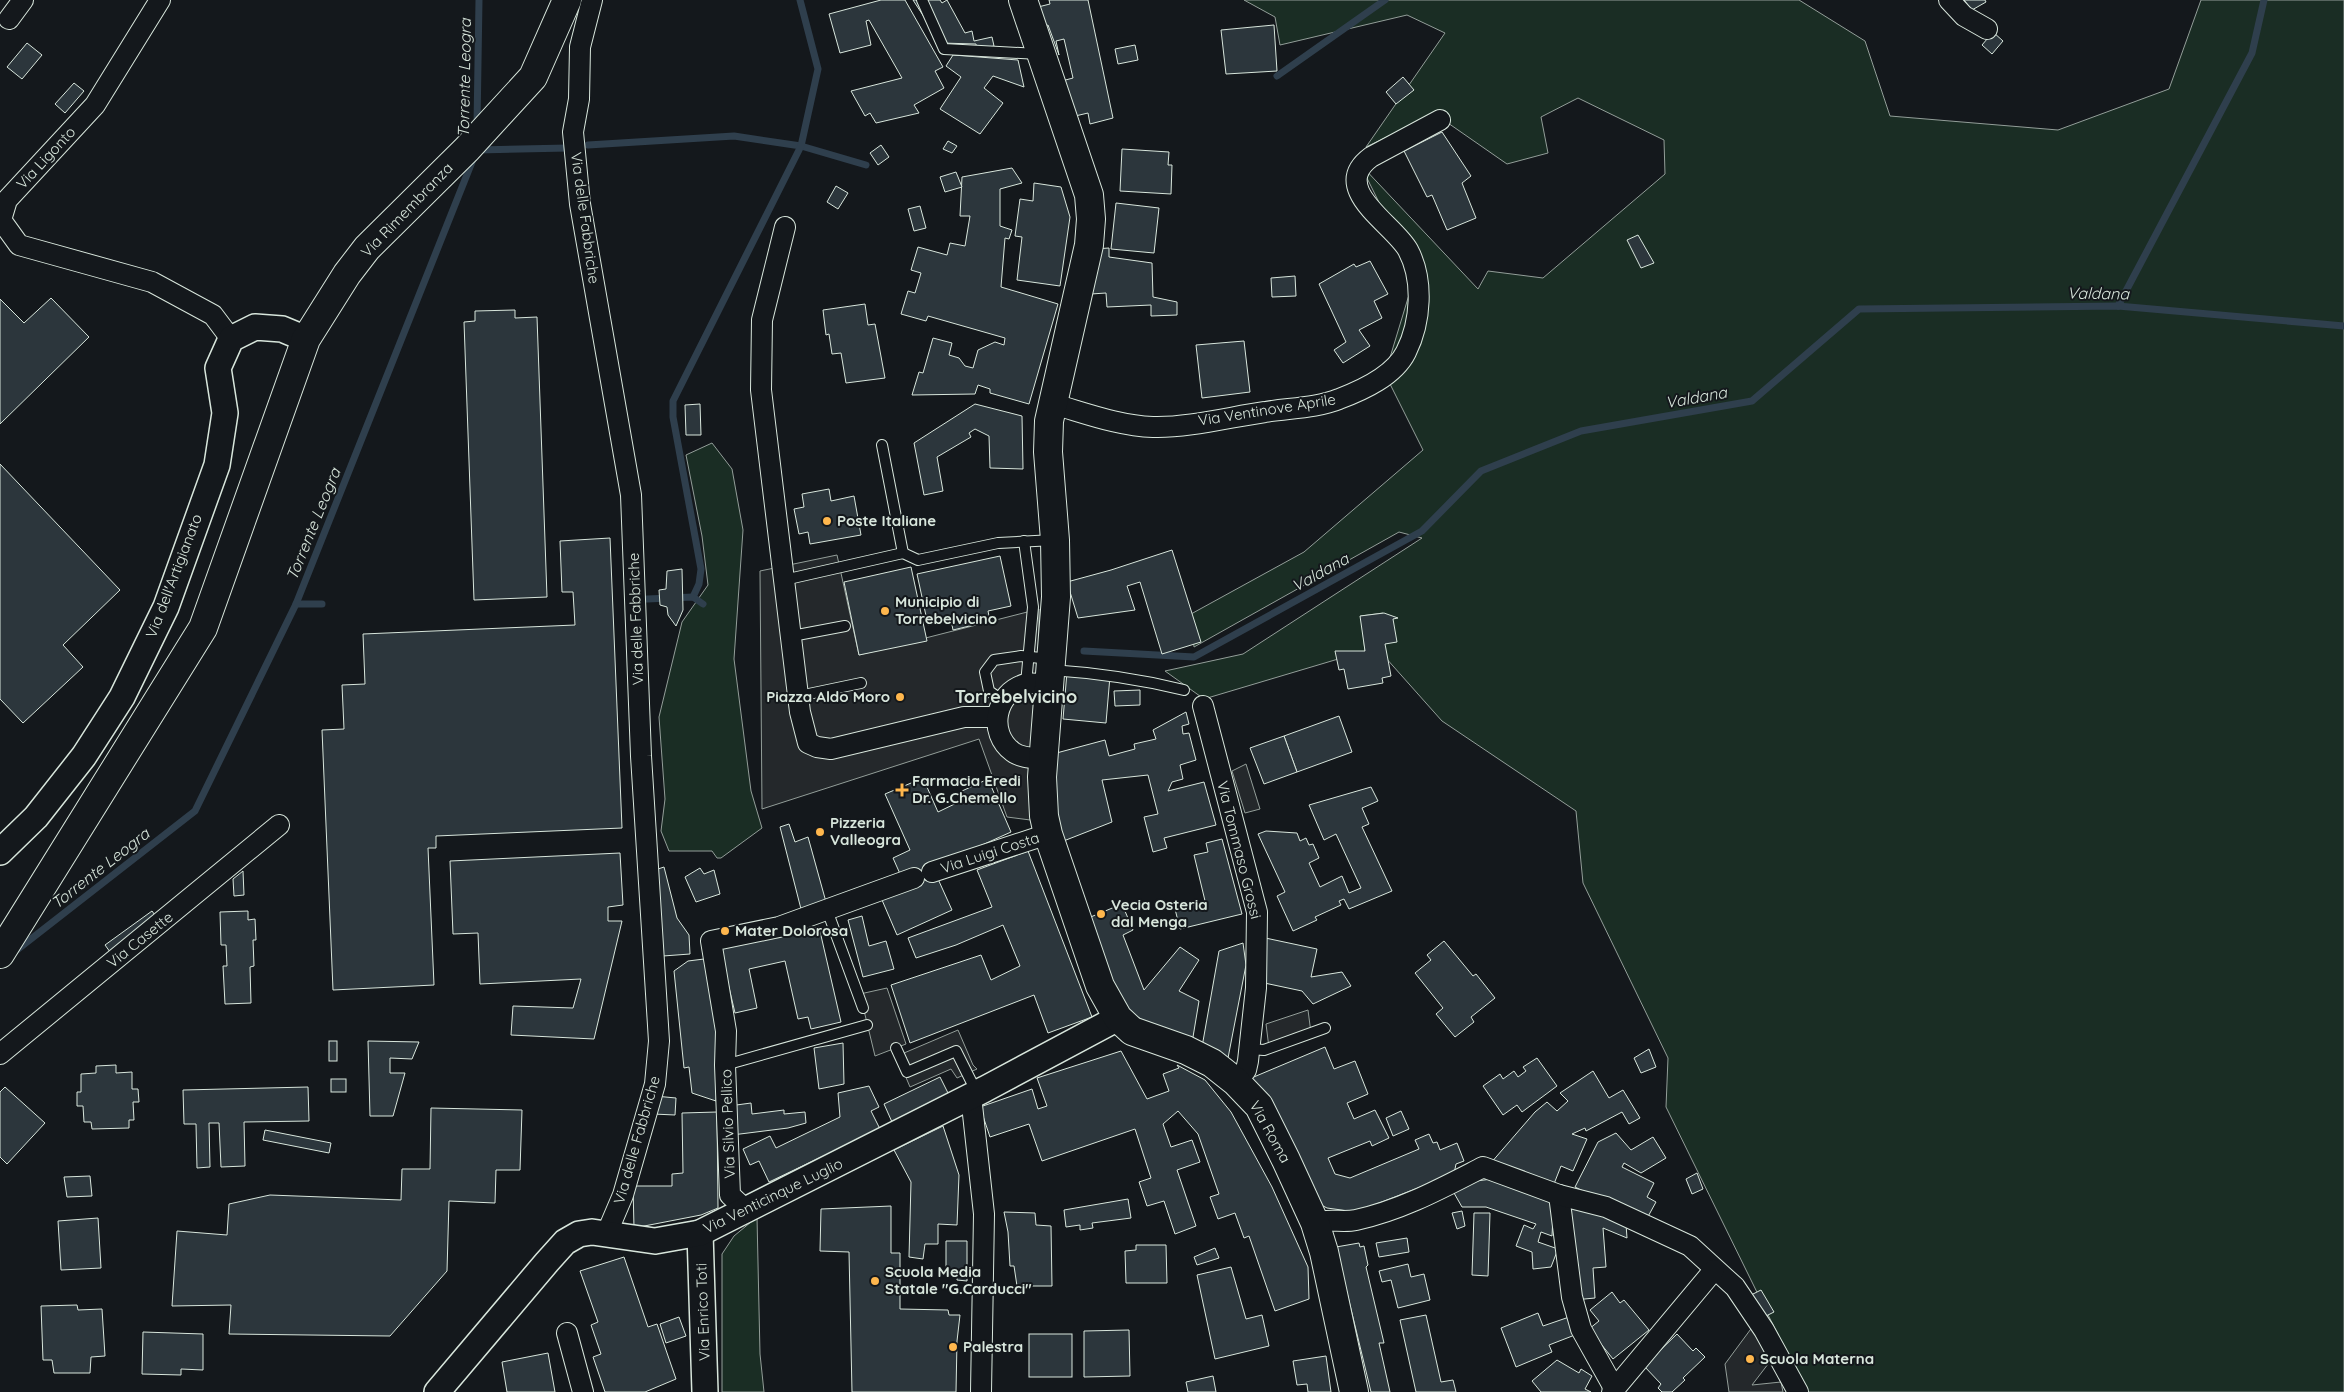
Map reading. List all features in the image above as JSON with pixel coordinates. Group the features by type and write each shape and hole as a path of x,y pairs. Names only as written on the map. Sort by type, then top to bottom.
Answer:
{"main road":[{"name":"Via Rimembranza","path":"0,954 203,628 306,339 347,274 367,248 467,149 533,77 567,0"},
{"path":"1023,0 1080,163 1089,195 1091,219 1088,245 1049,421 1048,452 1055,540 1056,597 1041,671"},
{"name":"Via Roma","path":"1041,671 1044,759 1042,795 1048,834 1100,986 1118,1018 1132,1031 1186,1050 1212,1064 1236,1082 1259,1106 1315,1223 1324,1252 1354,1392"}],"street":[{"path":"9,19 23,0"},
{"name":"Via Ligonto","path":"160,0 95,105 8,200 1,220 18,245 152,282 213,314 231,339"},
{"name":"Via delle Fabbriche","path":"592,0 580,47 579,99 573,132 580,204 631,495 641,756 659,1042 655,1084 623,1195 606,1235"},
{"path":"1950,0 1964,16 1987,29"},
{"name":"Via Ventinove Aprile","path":"1053,404 1138,426 1172,426 1338,400 1384,376 1398,364 1406,352 1411,339 1419,306 1418,275 1408,250 1401,239 1364,203 1357,181 1359,171 1363,162 1440,120"},
{"path":"785,227 762,320 760,354 761,390 765,435 803,728 808,743 831,749 1000,709"},
{"path":"231,339 255,327 282,329 306,339"},
{"name":"Via dell'Artigianato","path":"0,852 36,817 84,756 122,697 166,607 217,464 225,413 218,368 231,339"},
{"path":"1041,671 1011,691 1000,709 1002,739 1014,752 1028,758 1044,759"},
{"name":"Via Tommaso Grossi","path":"1203,706 1257,912 1256,988 1250,1049 1246,1070 1236,1082"},
{"name":"Via Casette","path":"0,1054 279,825"},
{"name":"Via Luigi Costa","path":"726,1031 711,942 779,926 923,875 1048,834"},
{"name":"Via Venticinque Luglio","path":"438,1392 565,1242 579,1234 592,1232 655,1241 700,1232 974,1095 1118,1018"},
{"name":"Via Silvio Pellico","path":"726,1031 725,1066 730,1195 746,1210"},
{"path":"974,1095 984,1214 980,1392"},
{"path":"1315,1223 1323,1220 1355,1221 1418,1200 1483,1167 1559,1195 1606,1207 1690,1246 1714,1270 1735,1287 1764,1330 1798,1392"},
{"path":"1559,1195 1572,1297 1582,1329 1613,1390 1714,1270"},
{"name":"Via Enrico Toti","path":"700,1232 705,1392"},
{"path":"566,1333 583,1392"}],"lane":[{"path":"922,0 944,49 1042,54"},
{"path":"882,445 903,553"},
{"path":"784,580 903,553 918,560 998,542 1055,540"},
{"path":"1024,541 1041,671"},
{"path":"792,636 845,626"},
{"path":"1000,709 989,691 986,672 994,660 1041,671 1099,673 1148,681 1184,690"},
{"path":"799,696 861,683"},
{"path":"827,910 863,1008"},
{"path":"725,1066 867,1025"},
{"path":"1250,1049 1264,1050 1325,1028"},
{"path":"896,1048 907,1072 956,1051 974,1095"}],"green space":[{"path":"1244,0 1799,0 1865,41 1890,116 2058,130 2169,89 2201,0 2344,0 2344,1392 1806,1392 1666,1107 1668,1058 1583,883 1576,811 1442,721 1385,657 1383,613 1361,616 1365,651 1204,699 1165,671 1243,654 1422,538 1399,532 1194,647 1191,614 1304,552 1423,450 1385,374 1415,275 1360,164 1478,289 1488,271 1543,278 1665,174 1664,140 1578,98 1541,117 1548,153 1507,164 1435,114 1366,147 1445,33 1407,15 1280,45 1275,17"},
{"path":"712,443 732,469 743,530 734,659 751,791 762,828 721,858 717,858 712,851 669,851 661,831 665,799 659,717 682,622 708,585 702,536 686,455"},
{"path":"757,1217 760,1354 764,1392 722,1392 722,1254 734,1236"}],"shaded area":[{"name":"Piazza Aldo Moro","path":"837,555 859,655 1039,609 1038,821 1007,817 979,739 762,809 760,571"},
{"path":"1246,764 1260,809 1245,813 1232,771"},
{"path":"887,988 906,1044 875,1056 860,994"},
{"path":"1308,1010 1311,1033 1269,1048 1266,1024"},
{"path":"958,1030 973,1065 977,1069 957,1078 951,1069 910,1087 897,1056"},
{"name":"Scuola Materna","path":"1756,1322 1775,1355 1752,1385 1781,1382 1783,1392 1729,1392 1725,1364"}],"building":[{"path":"881,0 905,0 943,67 935,71 944,88 914,105 919,113 876,123 870,113 865,116 851,91 902,78 869,20 866,21 871,45 840,53 829,14"},
{"path":"913,0 940,0 942,3 947,0 965,33 972,31 974,41 992,37 994,46 977,50 976,44 941,43"},
{"path":"1049,0 1088,0 1113,118 1090,124 1088,113 1071,117 1058,82 1073,78 1064,39 1056,41 1059,55 1048,25 1043,27 1038,7 1050,4"},
{"path":"1964,0 1985,0 1986,2 1972,10"},
{"path":"1274,25 1277,71 1226,74 1221,30"},
{"path":"1993,32 2003,41 1992,54 1982,45"},
{"path":"27,43 42,55 22,79 7,67"},
{"path":"1135,45 1138,60 1118,64 1115,49"},
{"path":"953,55 1018,60 1024,87 993,76 984,88 1003,103 980,134 940,109 961,77 946,66"},
{"path":"1403,77 1414,90 1396,104 1386,92"},
{"path":"74,83 84,91 65,113 55,104"},
{"path":"1442,132 1471,176 1462,183 1476,218 1447,230 1432,195 1427,197 1404,151"},
{"path":"948,141 957,146 952,153 943,149"},
{"path":"881,145 889,157 878,165 870,153"},
{"path":"1122,149 1169,152 1168,165 1172,165 1171,194 1120,191"},
{"path":"1012,168 1022,183 1000,189 1000,226 1012,230 1009,239 1005,238 1001,287 1058,304 1029,404 990,393 990,389 978,385 975,394 912,395 919,372 923,373 933,338 952,343 949,355 959,358 965,366 973,368 978,350 995,342 1004,345 1005,338 928,316 926,321 901,314 908,291 915,293 921,273 911,270 918,247 947,255 950,243 965,246 970,216 960,216 962,177"},
{"path":"956,172 962,187 945,192 940,177"},
{"path":"1034,183 1061,187 1070,217 1060,286 1017,280 1022,237 1015,236 1020,199 1033,201"},
{"path":"836,186 848,193 838,209 827,202"},
{"path":"1116,203 1159,208 1154,253 1111,249"},
{"path":"920,206 926,228 914,231 908,209"},
{"path":"1638,235 1654,263 1641,268 1627,240"},
{"path":"1109,248 1109,257 1152,263 1153,297 1177,302 1177,315 1151,316 1151,305 1107,307 1106,293 1091,294 1094,249"},
{"path":"1370,261 1388,294 1374,301 1382,318 1359,330 1370,346 1343,363 1334,350 1346,342 1319,284 1354,264 1356,267"},
{"path":"1295,276 1296,296 1272,297 1271,278"},
{"path":"51,298 89,337 0,424 0,299 24,323"},
{"path":"865,304 868,325 875,324 885,378 846,383 841,353 832,354 829,334 826,335 823,310"},
{"path":"515,310 515,318 537,317 547,597 474,600 464,322 475,321 475,311"},
{"path":"1244,341 1250,392 1202,398 1196,345"},
{"path":"700,404 701,435 686,435 685,405"},
{"path":"975,404 1022,416 1023,469 990,468 989,436 975,429 969,433 971,437 937,457 943,491 924,495 914,443"},
{"path":"0,464 120,590 63,645 83,667 23,723 0,699"},
{"name":"Poste Italiane","path":"829,489 831,501 854,496 861,535 810,544 808,532 799,534 794,509 804,507 802,494"},
{"path":"610,538 622,828 436,836 436,848 428,848 434,985 333,990 322,730 344,729 342,685 365,684 363,634 575,625 573,592 562,592 560,541"},
{"path":"1172,550 1201,642 1162,654 1140,582 1127,586 1135,610 1078,618 1067,582"},
{"path":"1000,556 1011,606 988,611 990,621 953,630 951,620 928,625 917,574"},
{"name":"Municipio di Torrebelvicino","path":"911,567 927,641 859,655 844,582"},
{"path":"682,569 683,610 676,626 668,615 667,607 660,605 659,590 666,589 667,571"},
{"path":"1384,613 1398,618 1393,619 1397,642 1385,644 1391,676 1382,678 1383,683 1348,689 1344,669 1339,670 1335,651 1365,651 1360,616"},
{"path":"1067,672 1110,676 1106,723 1063,719"},
{"path":"1140,690 1140,705 1115,706 1114,691"},
{"path":"1186,712 1189,724 1182,726 1183,734 1189,733 1196,760 1180,765 1183,779 1172,782 1168,791 1204,782 1216,825 1164,838 1167,848 1153,852 1144,817 1158,814 1148,775 1102,780 1112,822 1061,842 1049,755 1105,740 1109,756 1135,749 1134,744 1156,739 1153,730"},
{"path":"1339,716 1352,752 1297,772 1284,736"},
{"path":"1284,736 1297,772 1264,784 1250,748"},
{"path":"923,778 938,812 965,799 962,791 988,779 1011,832 931,868 952,910 897,935 882,900 901,876 893,858 910,850 885,794"},
{"path":"1371,787 1378,801 1362,808 1369,824 1362,827 1392,891 1349,909 1344,899 1339,901 1341,905 1315,917 1317,920 1293,931 1277,896 1285,892 1258,834 1266,831 1297,833 1300,841 1306,838 1309,845 1313,844 1319,858 1309,863 1320,887 1342,876 1349,893 1361,888 1336,834 1324,840 1309,805"},
{"path":"789,824 795,842 808,837 826,902 801,909 780,827"},
{"path":"1222,839 1242,914 1180,929 1174,905 1206,905 1194,855 1208,852 1206,843"},
{"path":"1028,851 1092,1017 1048,1033 1034,995 910,1043 891,985 981,955 991,980 1020,966 1003,925 956,945 916,958 908,938 992,907 977,870"},
{"path":"620,853 623,905 608,907 608,921 622,921 594,1039 511,1035 513,1006 573,1008 581,979 480,984 478,933 453,934 450,861"},
{"path":"664,867 677,918 689,935 690,954 663,956 652,871"},
{"path":"700,868 704,874 714,870 720,894 696,902 685,877"},
{"path":"243,871 244,895 234,896 233,879"},
{"path":"1122,904 1133,930 1123,935 1144,990 1180,947 1199,960 1179,991 1199,1001 1192,1043 1158,1030 1127,1010 1081,921"},
{"path":"152,911 160,922 113,956 105,945"},
{"path":"248,911 248,920 255,919 256,940 253,940 254,966 250,967 251,1003 225,1004 223,966 227,966 226,945 221,945 220,912"},
{"path":"862,916 869,946 886,941 894,969 863,977 848,920"},
{"path":"819,927 841,1022 811,1029 808,1017 798,1019 785,961 749,969 757,1008 735,1013 720,949"},
{"path":"1256,936 1317,949 1311,977 1342,972 1351,986 1313,1004 1302,991 1255,981"},
{"path":"1444,941 1473,976 1476,974 1495,998 1471,1017 1474,1022 1455,1037 1436,1014 1443,1008 1415,973 1431,960 1427,955"},
{"path":"1243,943 1246,965 1228,1058 1202,1047 1219,951"},
{"path":"712,958 722,1045 716,1101 692,1093 689,1067 684,1068 674,971 688,961"},
{"path":"329,1041 337,1041 337,1061 329,1061"},
{"path":"368,1041 419,1042 412,1059 390,1058 390,1073 405,1073 393,1116 370,1116"},
{"path":"843,1043 844,1084 819,1089 814,1048"},
{"path":"1325,1047 1334,1069 1355,1061 1368,1094 1347,1103 1354,1119 1375,1110 1389,1138 1372,1146 1370,1141 1328,1158 1335,1174 1350,1178 1419,1149 1415,1140 1429,1134 1433,1143 1437,1142 1440,1150 1457,1143 1464,1161 1456,1164 1454,1174 1356,1212 1327,1208 1306,1197 1249,1079"},
{"path":"1649,1049 1656,1067 1641,1073 1634,1058"},
{"path":"1121,1051 1147,1099 1169,1091 1163,1074 1179,1068 1177,1065 1205,1080 1231,1112 1272,1187 1308,1267 1309,1299 1275,1311 1249,1236 1244,1238 1235,1213 1218,1219 1210,1197 1219,1194 1198,1134 1178,1111 1163,1124 1171,1147 1192,1140 1200,1162 1177,1170 1196,1226 1175,1234 1164,1201 1147,1206 1139,1182 1151,1178 1135,1129 1042,1161 1029,1124 990,1137 980,1107 1032,1089 1038,1109 1047,1106 1037,1078"},
{"path":"1537,1058 1557,1086 1522,1112 1517,1105 1503,1115 1483,1086 1500,1074 1503,1079 1514,1071 1518,1077 1526,1071 1523,1067"},
{"path":"116,1065 116,1073 132,1072 132,1089 138,1089 139,1102 133,1102 134,1120 129,1120 129,1128 92,1129 91,1122 84,1122 83,1106 77,1106 77,1092 81,1092 81,1074 96,1073 96,1066"},
{"path":"1593,1071 1609,1098 1623,1090 1640,1118 1629,1124 1622,1112 1586,1131 1585,1128 1572,1134 1587,1139 1573,1171 1561,1166 1552,1189 1490,1164 1535,1112 1547,1102 1557,1111 1568,1101 1560,1093"},
{"path":"940,1077 949,1095 892,1122 884,1104"},
{"path":"331,1079 346,1079 346,1092 331,1092"},
{"path":"869,1086 879,1107 871,1111 880,1129 769,1182 759,1161 750,1165 743,1149 770,1136 776,1148 840,1117 838,1093"},
{"path":"5,1087 45,1123 7,1164 0,1157 0,1092"},
{"path":"308,1087 309,1121 244,1122 245,1166 221,1167 219,1123 209,1123 210,1167 197,1168 196,1124 184,1124 183,1090"},
{"path":"655,1096 676,1098 675,1115 653,1114"},
{"path":"751,1103 752,1114 784,1110 784,1114 805,1112 806,1123 788,1128 732,1135 729,1106"},
{"path":"431,1108 522,1110 520,1170 496,1170 495,1203 449,1201 447,1271 390,1336 229,1334 231,1305 172,1306 177,1231 227,1235 229,1204 270,1195 401,1200 402,1169 430,1169"},
{"path":"1401,1111 1409,1129 1393,1136 1386,1118"},
{"path":"717,1112 718,1208 701,1215 634,1228 633,1186 672,1186 672,1174 683,1173 682,1113"},
{"path":"943,1126 959,1175 957,1225 938,1224 938,1244 925,1244 923,1259 909,1257 911,1182 894,1150"},
{"path":"265,1130 331,1143 329,1153 263,1140"},
{"path":"1616,1133 1631,1150 1653,1137 1666,1158 1641,1173 1624,1163 1622,1167 1654,1183 1647,1197 1656,1202 1645,1222 1575,1187 1598,1142"},
{"path":"1697,1173 1703,1189 1692,1194 1686,1179"},
{"path":"90,1176 92,1196 67,1197 64,1177"},
{"path":"1500,1178 1554,1197 1552,1236 1541,1232 1538,1242 1558,1249 1551,1267 1533,1269 1532,1252 1516,1246 1524,1225 1533,1229 1536,1224 1486,1207 1462,1207 1454,1193 1476,1181"},
{"path":"1128,1199 1131,1218 1092,1223 1093,1228 1080,1230 1080,1225 1066,1227 1064,1210"},
{"path":"1567,1202 1626,1224 1627,1238 1603,1228 1606,1267 1593,1268 1595,1298 1574,1300"},
{"name":"Scuola Media Statale \"G.Carducci\"","path":"891,1206 891,1253 900,1253 900,1309 948,1310 949,1315 960,1315 957,1341 956,1392 852,1392 849,1252 820,1251 821,1209"},
{"path":"1462,1211 1465,1226 1457,1229 1452,1213"},
{"path":"1004,1212 1035,1213 1036,1225 1051,1226 1052,1286 1017,1286 1014,1266 1010,1266 1008,1232"},
{"path":"1474,1213 1490,1213 1488,1276 1472,1275"},
{"path":"98,1218 101,1268 61,1270 58,1221"},
{"path":"1407,1238 1409,1252 1379,1257 1376,1243"},
{"path":"946,1241 967,1241 967,1281 957,1280 957,1271 946,1271"},
{"path":"1359,1243 1360,1247 1364,1246 1368,1265 1366,1267 1384,1343 1379,1343 1390,1392 1371,1392 1336,1247"},
{"path":"1136,1245 1166,1245 1167,1283 1126,1283 1125,1251 1136,1250"},
{"path":"1215,1248 1219,1258 1197,1265 1194,1257"},
{"path":"624,1257 648,1327 657,1324 676,1379 645,1392 605,1392 593,1357 601,1354 591,1325 598,1322 580,1271"},
{"path":"1408,1264 1411,1277 1424,1274 1430,1300 1398,1308 1391,1280 1382,1282 1379,1271"},
{"path":"1231,1267 1246,1319 1262,1315 1269,1346 1215,1359 1197,1275"},
{"path":"1761,1290 1774,1312 1760,1319 1747,1297"},
{"path":"1612,1292 1620,1303 1624,1300 1649,1330 1613,1359 1589,1329 1599,1321 1590,1310"},
{"path":"77,1305 78,1310 102,1309 105,1356 91,1357 90,1373 54,1373 52,1360 43,1360 41,1306"},
{"path":"1538,1313 1543,1326 1575,1315 1580,1333 1549,1345 1552,1352 1516,1367 1501,1328"},
{"path":"1426,1315 1441,1382 1453,1380 1456,1392 1416,1392 1400,1320"},
{"path":"679,1317 686,1336 666,1343 660,1324"},
{"path":"1129,1330 1130,1376 1084,1377 1084,1331"},
{"path":"143,1332 203,1334 203,1370 181,1369 181,1375 142,1374"},
{"path":"1029,1334 1072,1334 1072,1377 1029,1377"},
{"path":"1677,1334 1693,1351 1696,1348 1705,1357 1683,1378 1685,1380 1672,1392 1662,1392 1658,1388 1661,1384 1644,1366"},
{"path":"548,1353 555,1392 507,1392 502,1362"},
{"path":"1326,1356 1331,1392 1308,1392 1307,1384 1297,1385 1293,1361"},
{"path":"1557,1360 1579,1373 1581,1369 1592,1376 1585,1389 1591,1392 1541,1392 1532,1381"},
{"path":"1213,1376 1216,1392 1188,1392 1186,1382"}],"waterway":[{"name":"Torrente Leogra","path":"477,125 479,0"},
{"path":"693,597 699,584 701,569 673,417 673,401 801,146 818,69 800,0"},
{"path":"1277,76 1385,0"},
{"path":"2118,306 2252,53 2264,0"},
{"path":"588,145 734,136 801,146 866,165"},
{"path":"477,150 568,148"},
{"name":"Torrente Leogra","path":"13,953 195,811 296,604 474,157"},
{"name":"Valdana","path":"1084,651 1194,657 1422,531 1481,471 1581,431 1752,401 1859,309 2118,306 2344,326"},
{"name":"Valdana","path":"647,599 693,597 703,604"},
{"name":"Valdana","path":"296,604 322,604"}],"place":[{"name":"Poste Italiane","path":"827,521"},
{"name":"Municipio di Torrebelvicino","path":"885,611"},
{"name":"Piazza Aldo Moro","path":"900,697"},
{"name":"Farmacia Eredi Dr. G.Chemello","path":"902,790"},
{"name":"Pizzeria Valleogra","path":"820,832"},
{"name":"Vecia Osteria dal Menga","path":"1101,914"},
{"name":"Mater Dolorosa","path":"725,931"},
{"name":"Scuola Media Statale \"G.Carducci\"","path":"875,1281"},
{"name":"Palestra","path":"953,1347"},
{"name":"Scuola Materna","path":"1750,1359"}],"district":[{"name":"Torrebelvicino","path":"1016,697"}]}
